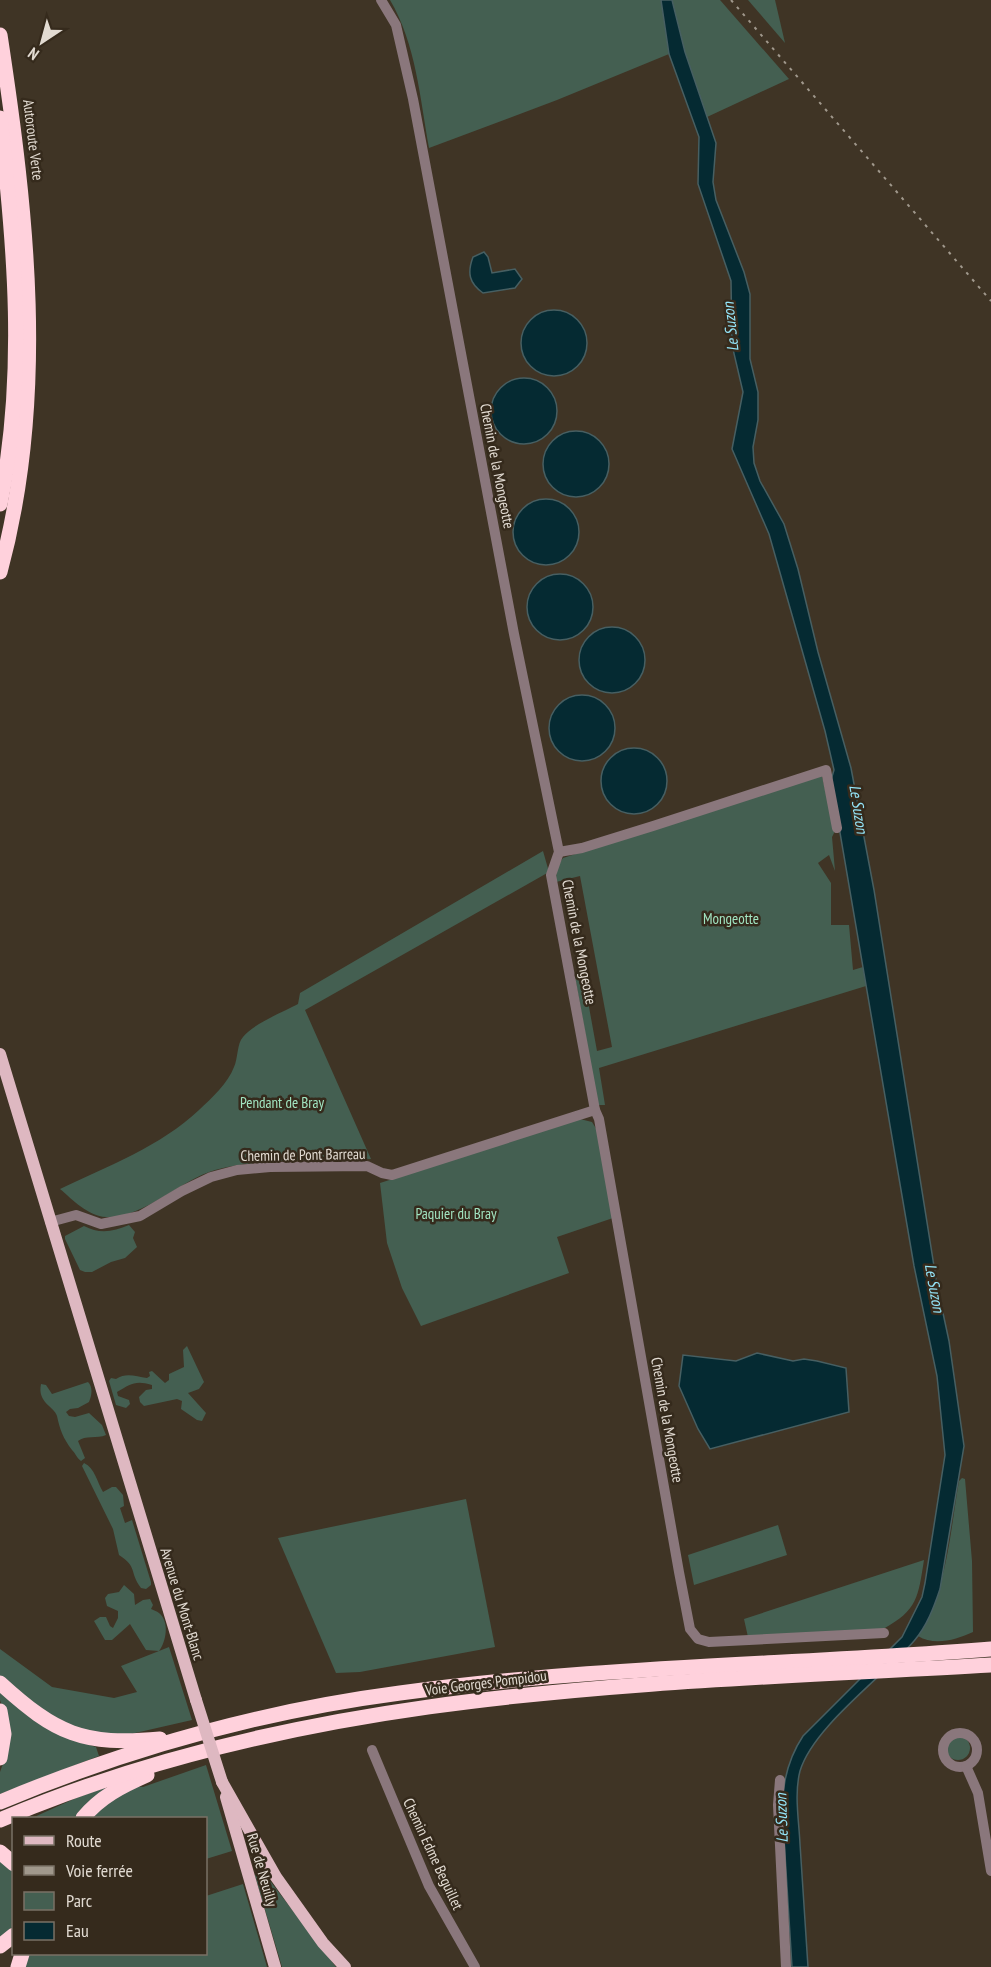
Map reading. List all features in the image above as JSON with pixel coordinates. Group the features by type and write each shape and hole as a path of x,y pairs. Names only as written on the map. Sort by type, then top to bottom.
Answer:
{"highway":[{"name":"Autoroute Verte","path":"0,35 21,186 28,267 29,325 28,391 24,441 17,493 0,572"},
{"name":"Autoroute Verte","path":"0,118 9,192 15,320 10,439 0,504"},
{"name":"Voie Georges Pompidou","path":"0,1802 84,1770 199,1735 330,1705 397,1693 563,1675 991,1649"},
{"name":"Voie Georges Pompidou","path":"0,1820 129,1771 332,1722 481,1700 626,1686 991,1665"},
{"path":"0,1683 42,1718 80,1736 103,1741 126,1742 199,1735"},
{"path":"0,1711 4,1734 0,1758"},
{"path":"84,1817 105,1797 128,1783 210,1750"},
{"path":"0,1852 12,1862"},
{"path":"0,1946 12,1937"}],"main road":[{"name":"Avenue du Mont-Blanc","path":"0,1054 222,1782 267,1861 323,1943 345,1967"},
{"name":"Rue de Neuilly","path":"222,1782 275,1967"},
{"path":"244,1865 267,1861"}],"street":[{"name":"Chemin de la Mongeotte","path":"381,0 396,25 413,99 514,634 559,852 551,875 595,1110 599,1119 690,1629 698,1639 709,1642 884,1633"},
{"path":"559,852 582,848 826,770 837,828"},
{"name":"Chemin de Pont Barreau","path":"50,1222 76,1215 101,1224 140,1216 211,1177 237,1170 270,1167 367,1166 392,1175 595,1110"},
{"name":"Chemin Edme Beguillet","path":"372,1750 429,1886 475,1967"},
{"path":"966,1766 978,1793 991,1871"},
{"path":"780,1780 778,1805 786,1967"}],"green space":[{"path":"390,0 661,0 669,54 557,100 429,148 411,53 399,17"},
{"path":"672,0 720,0 789,79 707,117 685,52"},
{"path":"748,0 775,0 785,43"},
{"name":"Mongeotte","path":"815,776 822,776 835,831 832,837 835,871 829,855 818,863 831,883 831,925 849,925 853,970 863,967 866,986 599,1068 605,1105 598,1105 575,977 580,972 583,974 597,1051 612,1047 580,876 556,882 557,869 561,861 563,858"},
{"name":"Pendant de Bray","path":"543,851 549,872 305,1010 371,1159 273,1161 215,1170 188,1182 148,1206 120,1216 106,1217 93,1214 60,1189 151,1145 184,1123 228,1079 243,1037 261,1023 298,1004 300,993"},
{"name":"Paquier du Bray","path":"580,1119 592,1122 597,1130 613,1218 557,1237 569,1273 421,1326 402,1288 387,1243 380,1183"},
{"path":"129,1225 135,1232 133,1238 137,1247 125,1258 92,1272 80,1270 65,1236 84,1226 106,1231"},
{"path":"187,1346 204,1382 199,1389 188,1393 206,1413 202,1421 181,1409 182,1401 177,1399 144,1406 139,1397 146,1390 152,1389 152,1385 133,1384 117,1392 118,1396 129,1400 130,1404 126,1408 116,1405 109,1381 111,1378 116,1379 128,1375 147,1378 150,1376 149,1372 152,1371 165,1383 169,1380 169,1374 184,1367 183,1350"},
{"path":"88,1382 91,1386 89,1402 66,1412 69,1416 75,1417 89,1413 102,1425 106,1435 78,1441 85,1458 81,1461 66,1442 57,1416 41,1396 40,1390 41,1384 46,1385 52,1394"},
{"path":"84,1463 93,1472 103,1492 116,1487 123,1495 124,1506 120,1508 125,1523 132,1520 151,1582 146,1589 141,1588 129,1563 119,1555 113,1529 82,1466"},
{"path":"962,1478 965,1479 972,1561 973,1632 952,1639 931,1641 918,1636 928,1618 941,1580 950,1541 959,1481"},
{"path":"466,1499 495,1647 360,1672 336,1673 278,1538"},
{"path":"778,1525 787,1555 694,1585 688,1555"},
{"path":"924,1560 918,1593 910,1609 883,1629 748,1637 744,1619"},
{"path":"124,1585 134,1594 135,1605 150,1599 153,1605 151,1609 158,1612 165,1621 164,1643 159,1651 146,1650 130,1624 112,1640 105,1640 94,1621 100,1617 106,1617 113,1628 118,1618 118,1611 107,1606 105,1598 108,1594 119,1592"},
{"path":"169,1647 192,1720 122,1736 103,1736 58,1723 0,1676 0,1649 52,1687 114,1698 137,1692 121,1666"},
{"path":"0,1689 80,1742 96,1747 99,1756 0,1794 0,1772 6,1755 7,1721 0,1700"},
{"path":"958,1736 966,1740 970,1748 966,1756 958,1760 950,1756 946,1748 950,1740"},
{"path":"206,1765 232,1851 207,1859 207,1817 92,1817 102,1806 134,1786 143,1787"},
{"path":"106,1789 79,1817 34,1817 76,1798"},
{"path":"0,1858 12,1870 12,1927 0,1939"},
{"path":"258,1870 264,1873 336,1967 282,1967 255,1876"},
{"path":"243,1884 267,1967 23,1967 27,1955 207,1955 207,1896"}],"water":[{"name":"Le Suzon","path":"661,0 672,0 685,52 716,143 713,182 716,200 744,272 750,294 750,359 758,392 758,420 753,447 754,463 760,481 784,524 851,768 874,890 937,1285 949,1341 964,1446 940,1589 926,1623 919,1635 901,1655 850,1703 819,1737 807,1754 800,1771 797,1808 808,1967 792,1967 782,1806 788,1769 803,1736 902,1637 922,1597 945,1455 937,1376 914,1266 831,780 834,770 769,534 732,449 743,392 732,345 731,281 698,184 699,137 669,54"},
{"path":"484,252 488,257 492,273 515,269 522,279 515,288 483,293 475,285 470,277 471,263 473,257"},
{"path":"554,310 567,312 582,325 587,343 585,356 572,371 554,376 541,374 526,361 521,343 523,330 536,315"},
{"path":"524,378 537,380 552,393 557,411 555,424 542,439 524,444 511,442 496,429 491,411 493,398 506,383"},
{"path":"576,431 589,433 604,446 609,464 607,477 594,492 576,497 563,495 548,482 543,464 545,451 558,436"},
{"path":"546,499 559,501 574,514 579,532 577,545 564,560 546,565 533,563 518,550 513,532 515,519 528,504"},
{"path":"560,574 573,576 588,589 593,607 591,620 578,635 560,640 547,638 532,625 527,607 529,594 542,579"},
{"path":"612,627 625,629 640,642 645,660 643,673 630,688 612,693 599,691 584,678 579,660 581,647 594,632"},
{"path":"582,695 595,697 610,710 615,728 613,741 600,756 582,761 569,759 554,746 549,728 551,715 564,700"},
{"path":"634,748 647,750 662,763 667,781 665,794 652,809 634,814 621,812 606,799 601,781 603,768 616,753"},
{"path":"757,1353 793,1361 804,1359 817,1361 846,1368 849,1412 710,1449 698,1429 679,1386 683,1355 736,1361"}],"railway":[{"path":"731,0 991,301"}]}
